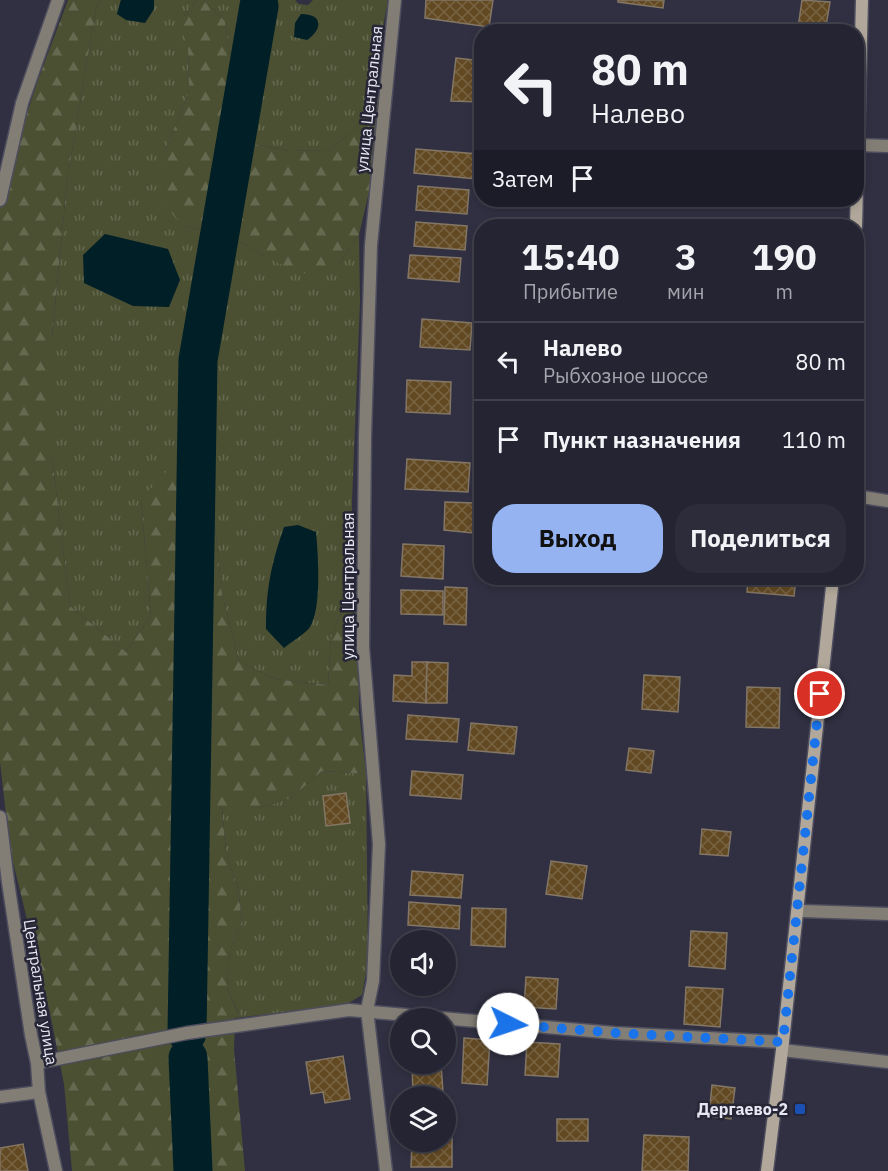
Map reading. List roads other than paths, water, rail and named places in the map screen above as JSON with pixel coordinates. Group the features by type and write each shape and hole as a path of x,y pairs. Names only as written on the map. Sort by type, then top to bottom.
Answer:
{"main road":[{"path":"862,0 862,24"},
{"path":"767,1171 783,1046 832,585"}],"street":[{"path":"0,200 22,103 58,0"},
{"name":"улица Центральная","path":"386,1171 367,1010 373,981 379,844 363,647 365,437 371,245 395,0"},
{"path":"864,145 888,146"},
{"path":"864,497 888,501"},
{"name":"Центральная улица","path":"0,817 11,906 37,1063 39,1092 56,1171"},
{"path":"803,911 888,914"},
{"path":"37,1063 187,1032 349,1010 783,1046 888,1062"},
{"path":"0,1097 39,1092"}],"water":[{"path":"121,0 154,0 154,9 145,23 126,20 117,14"},
{"path":"301,14 317,19 318,23 316,31 307,40 294,37 295,23"},
{"path":"105,234 168,249 180,280 169,307 133,306 84,283 83,255"},
{"path":"298,525 316,532 318,594 310,627 284,648 266,629 268,589 284,527"}],"waterway":[{"path":"259,6 260,0"},
{"path":"187,1033 198,360 259,6"},
{"path":"188,1058 193,1171"}],"place":[{"name":"Дергаево-2","path":"800,1109"}]}
